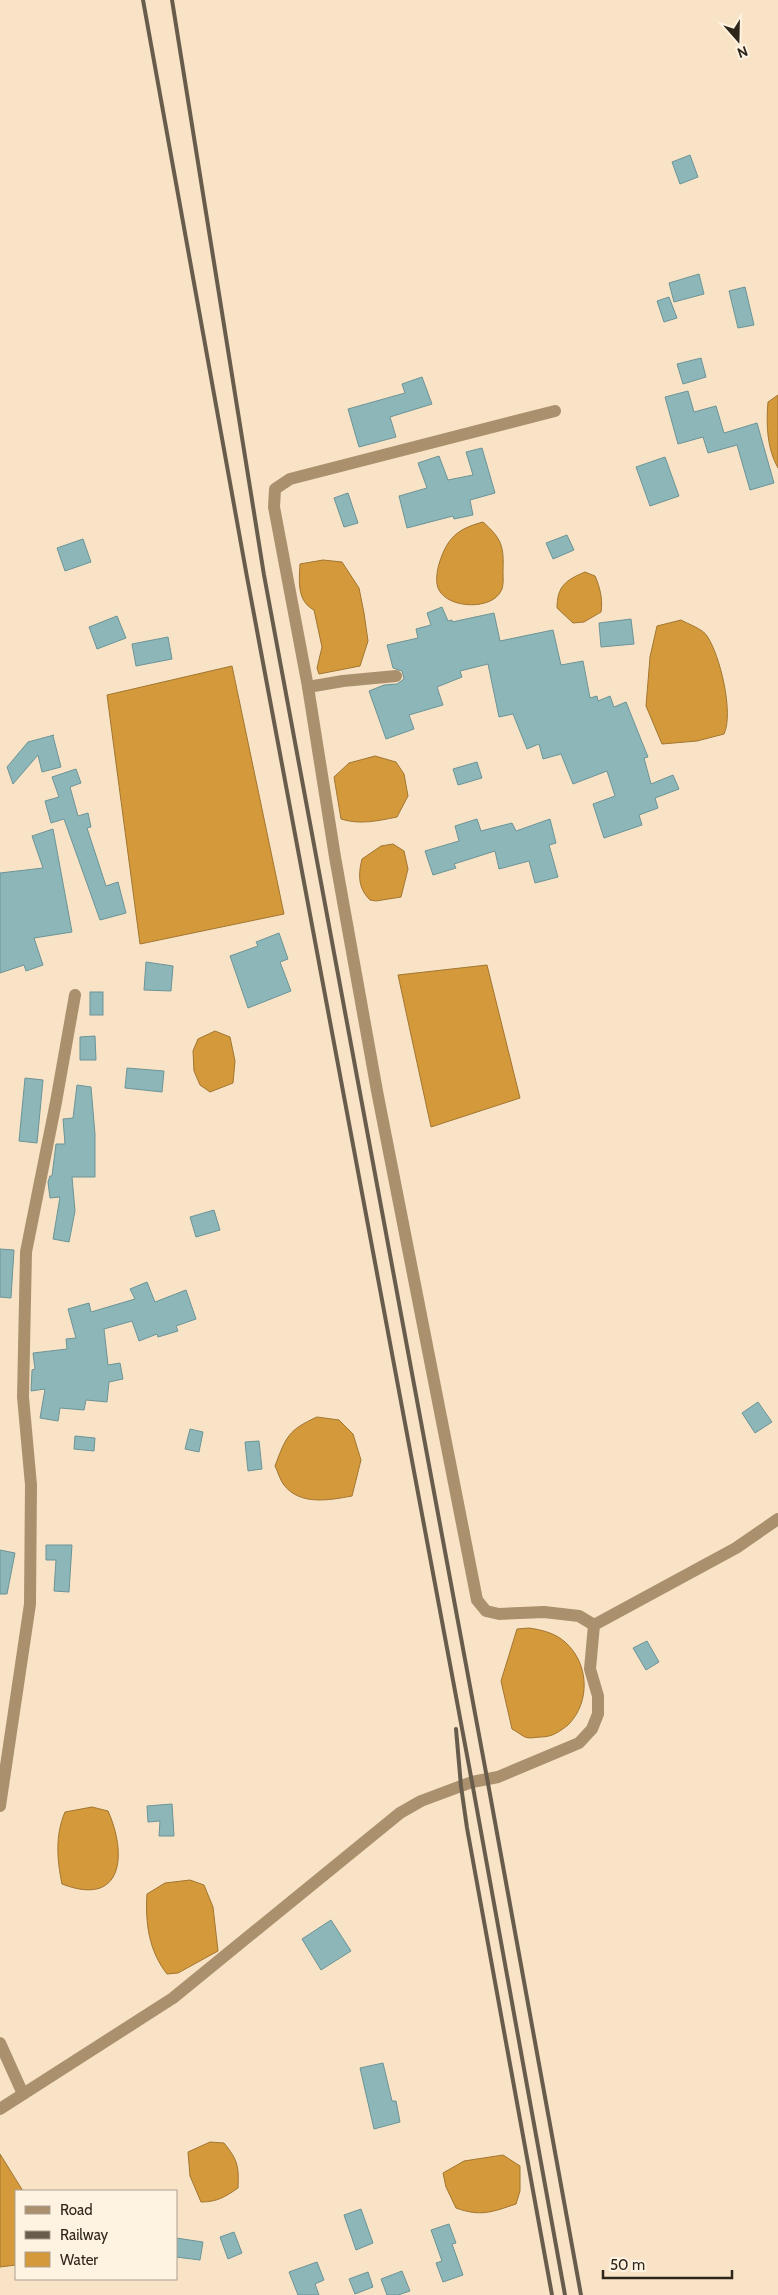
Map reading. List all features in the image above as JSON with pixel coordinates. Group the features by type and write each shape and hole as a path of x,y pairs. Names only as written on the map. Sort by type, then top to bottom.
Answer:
{"street":[{"path":"555,411 290,478 275,489 274,507 308,687 335,857 376,1091 477,1600 486,1611 499,1614 544,1612 579,1616 594,1625"},
{"path":"308,687 396,676"},
{"path":"0,1806 30,1604 31,1485 23,1397 26,1252 75,995"},
{"path":"594,1625 736,1548 778,1519"},
{"path":"0,2109 173,1998 400,1813 421,1801 472,1782 498,1777 579,1742 592,1729 598,1714 598,1696 590,1669 594,1625"},
{"path":"0,2043 24,2094"}],"water":[{"path":"778,395 778,468 769,445 767,419 768,402"},
{"path":"483,522 494,533 501,544 503,556 502,589 489,602 470,605 461,604 444,596 439,590 437,577 439,564 446,547 454,536 466,528"},
{"path":"323,560 342,562 359,588 368,641 360,666 319,674 317,668 322,647 314,610 304,602 299,578 300,564"},
{"path":"585,572 595,576 597,580 600,589 601,612 584,622 573,623 557,608 557,600 561,589 568,581"},
{"path":"681,620 702,631 707,636 717,656 724,684 727,725 724,734 697,741 662,744 646,706 650,657 657,626"},
{"path":"232,666 284,914 140,944 107,695"},
{"path":"375,756 396,762 404,774 408,796 397,817 362,822 341,819 334,777 349,763"},
{"path":"393,844 404,851 408,869 401,897 376,901 370,900 363,891 360,881 362,859 381,846"},
{"path":"487,965 520,1098 431,1127 398,975"},
{"path":"215,1031 230,1037 235,1061 233,1083 210,1092 200,1085 194,1071 193,1051 198,1039"},
{"path":"317,1417 339,1420 353,1434 361,1460 352,1496 325,1500 307,1499 291,1492 280,1478 275,1466 285,1441 300,1426"},
{"path":"529,1628 548,1632 565,1642 573,1651 583,1671 583,1694 581,1705 575,1716 562,1730 545,1737 527,1738 512,1729 501,1681 517,1629"},
{"path":"92,1807 108,1811 114,1827 118,1844 118,1859 115,1872 109,1883 98,1889 83,1889 62,1884 58,1857 58,1839 65,1812"},
{"path":"190,1880 204,1885 213,1907 218,1951 178,1973 167,1974 152,1946 147,1916 147,1894 165,1883"},
{"path":"210,2142 224,2143 232,2154 238,2169 238,2188 221,2198 201,2202 190,2176 188,2152"},
{"path":"0,2154 22,2190 15,2190 15,2265 0,2267"},
{"path":"503,2155 520,2166 520,2191 516,2204 480,2213 456,2208 446,2187 443,2173 464,2161"}],"building":[{"path":"690,155 698,177 680,184 672,162"},
{"path":"699,274 704,294 674,302 669,283"},
{"path":"745,287 754,325 738,328 729,291"},
{"path":"669,297 677,318 664,322 657,301"},
{"path":"701,358 706,377 683,384 677,364"},
{"path":"422,377 432,404 390,417 396,437 359,447 348,409 405,393 402,384"},
{"path":"688,391 694,412 716,406 724,433 757,423 774,483 750,490 737,445 708,453 703,437 678,444 665,397"},
{"path":"482,448 495,493 470,500 473,515 454,519 453,516 407,528 399,496 427,488 418,463 439,456 448,480 473,475 466,452"},
{"path":"665,457 679,496 650,506 636,467"},
{"path":"348,493 358,523 344,527 334,498"},
{"path":"567,535 574,550 553,559 546,543"},
{"path":"83,539 91,562 65,571 57,548"},
{"path":"442,607 448,621 452,620 452,622 494,613 500,641 553,630 561,665 583,661 590,698 597,696 598,701 610,696 614,707 626,702 648,757 644,758 651,784 673,775 679,789 655,798 658,808 639,815 642,825 604,838 593,804 615,796 607,771 573,784 561,754 543,759 539,744 527,749 513,714 499,717 488,664 460,671 462,677 437,687 443,705 409,715 414,729 386,739 369,691 384,685 397,684 404,679 402,671 393,668 387,645 418,638 416,629 431,625 427,613"},
{"path":"117,616 126,638 97,649 89,627"},
{"path":"631,619 634,644 601,647 599,623"},
{"path":"168,637 172,659 136,666 132,644"},
{"path":"54,735 61,767 42,772 38,755 13,784 7,767 28,742"},
{"path":"477,762 482,778 458,785 453,769"},
{"path":"76,769 81,783 70,787 78,816 88,813 91,827 87,828 106,886 118,882 126,913 100,920 64,819 51,823 45,801 59,797 52,777"},
{"path":"477,819 481,831 512,823 516,831 550,819 556,843 549,845 558,877 535,883 529,861 499,869 495,851 454,864 456,868 433,875 425,851 459,841 455,826"},
{"path":"53,829 72,932 34,938 43,965 26,971 24,965 0,973 0,873 43,868 32,836"},
{"path":"279,933 288,959 280,962 291,991 248,1008 230,956 258,946 256,942"},
{"path":"146,962 173,966 171,991 144,990"},
{"path":"90,992 103,992 103,1015 90,1015"},
{"path":"95,1036 96,1060 80,1060 80,1037"},
{"path":"127,1068 164,1071 162,1092 125,1088"},
{"path":"25,1078 43,1080 37,1143 19,1141"},
{"path":"77,1085 91,1087 95,1134 95,1177 72,1177 75,1211 69,1242 53,1239 60,1197 50,1198 48,1182 50,1176 52,1176 56,1144 65,1144 63,1119 73,1118"},
{"path":"214,1210 220,1230 196,1237 190,1217"},
{"path":"0,1249 14,1250 11,1298 0,1297"},
{"path":"147,1282 155,1302 186,1290 196,1319 176,1326 178,1331 158,1337 157,1334 139,1341 132,1321 104,1329 108,1365 120,1363 123,1379 109,1382 107,1402 86,1400 84,1410 60,1408 58,1421 40,1418 45,1389 31,1391 32,1370 35,1369 33,1353 67,1349 66,1339 76,1338 68,1309 89,1303 91,1312 135,1299 130,1289"},
{"path":"758,1402 772,1422 755,1433 742,1413"},
{"path":"190,1429 203,1432 199,1452 185,1449"},
{"path":"75,1436 95,1438 94,1451 74,1449"},
{"path":"259,1441 262,1469 248,1471 245,1442"},
{"path":"46,1545 72,1545 69,1592 54,1591 56,1560 46,1560"},
{"path":"0,1550 15,1553 7,1594 0,1594"},
{"path":"647,1641 659,1662 646,1670 633,1648"},
{"path":"172,1804 174,1836 159,1836 160,1821 148,1822 147,1806"},
{"path":"331,1920 351,1951 321,1970 302,1939"},
{"path":"383,2063 392,2101 396,2101 400,2122 374,2129 360,2068"},
{"path":"361,2209 373,2243 356,2250 344,2215"},
{"path":"449,2224 456,2243 452,2244 463,2275 443,2282 436,2263 442,2261 431,2230"},
{"path":"234,2232 242,2253 228,2259 220,2237"},
{"path":"178,2238 203,2242 200,2260 178,2257"},
{"path":"317,2262 324,2280 315,2284 319,2295 298,2295 289,2272"},
{"path":"402,2271 410,2291 398,2295 387,2295 381,2279"},
{"path":"368,2272 373,2287 355,2294 349,2279"}],"railway":[{"path":"143,0 247,577 472,1782 565,2295"},
{"path":"172,0 264,575 581,2295"},
{"path":"456,1729 467,1828 552,2295"}]}
